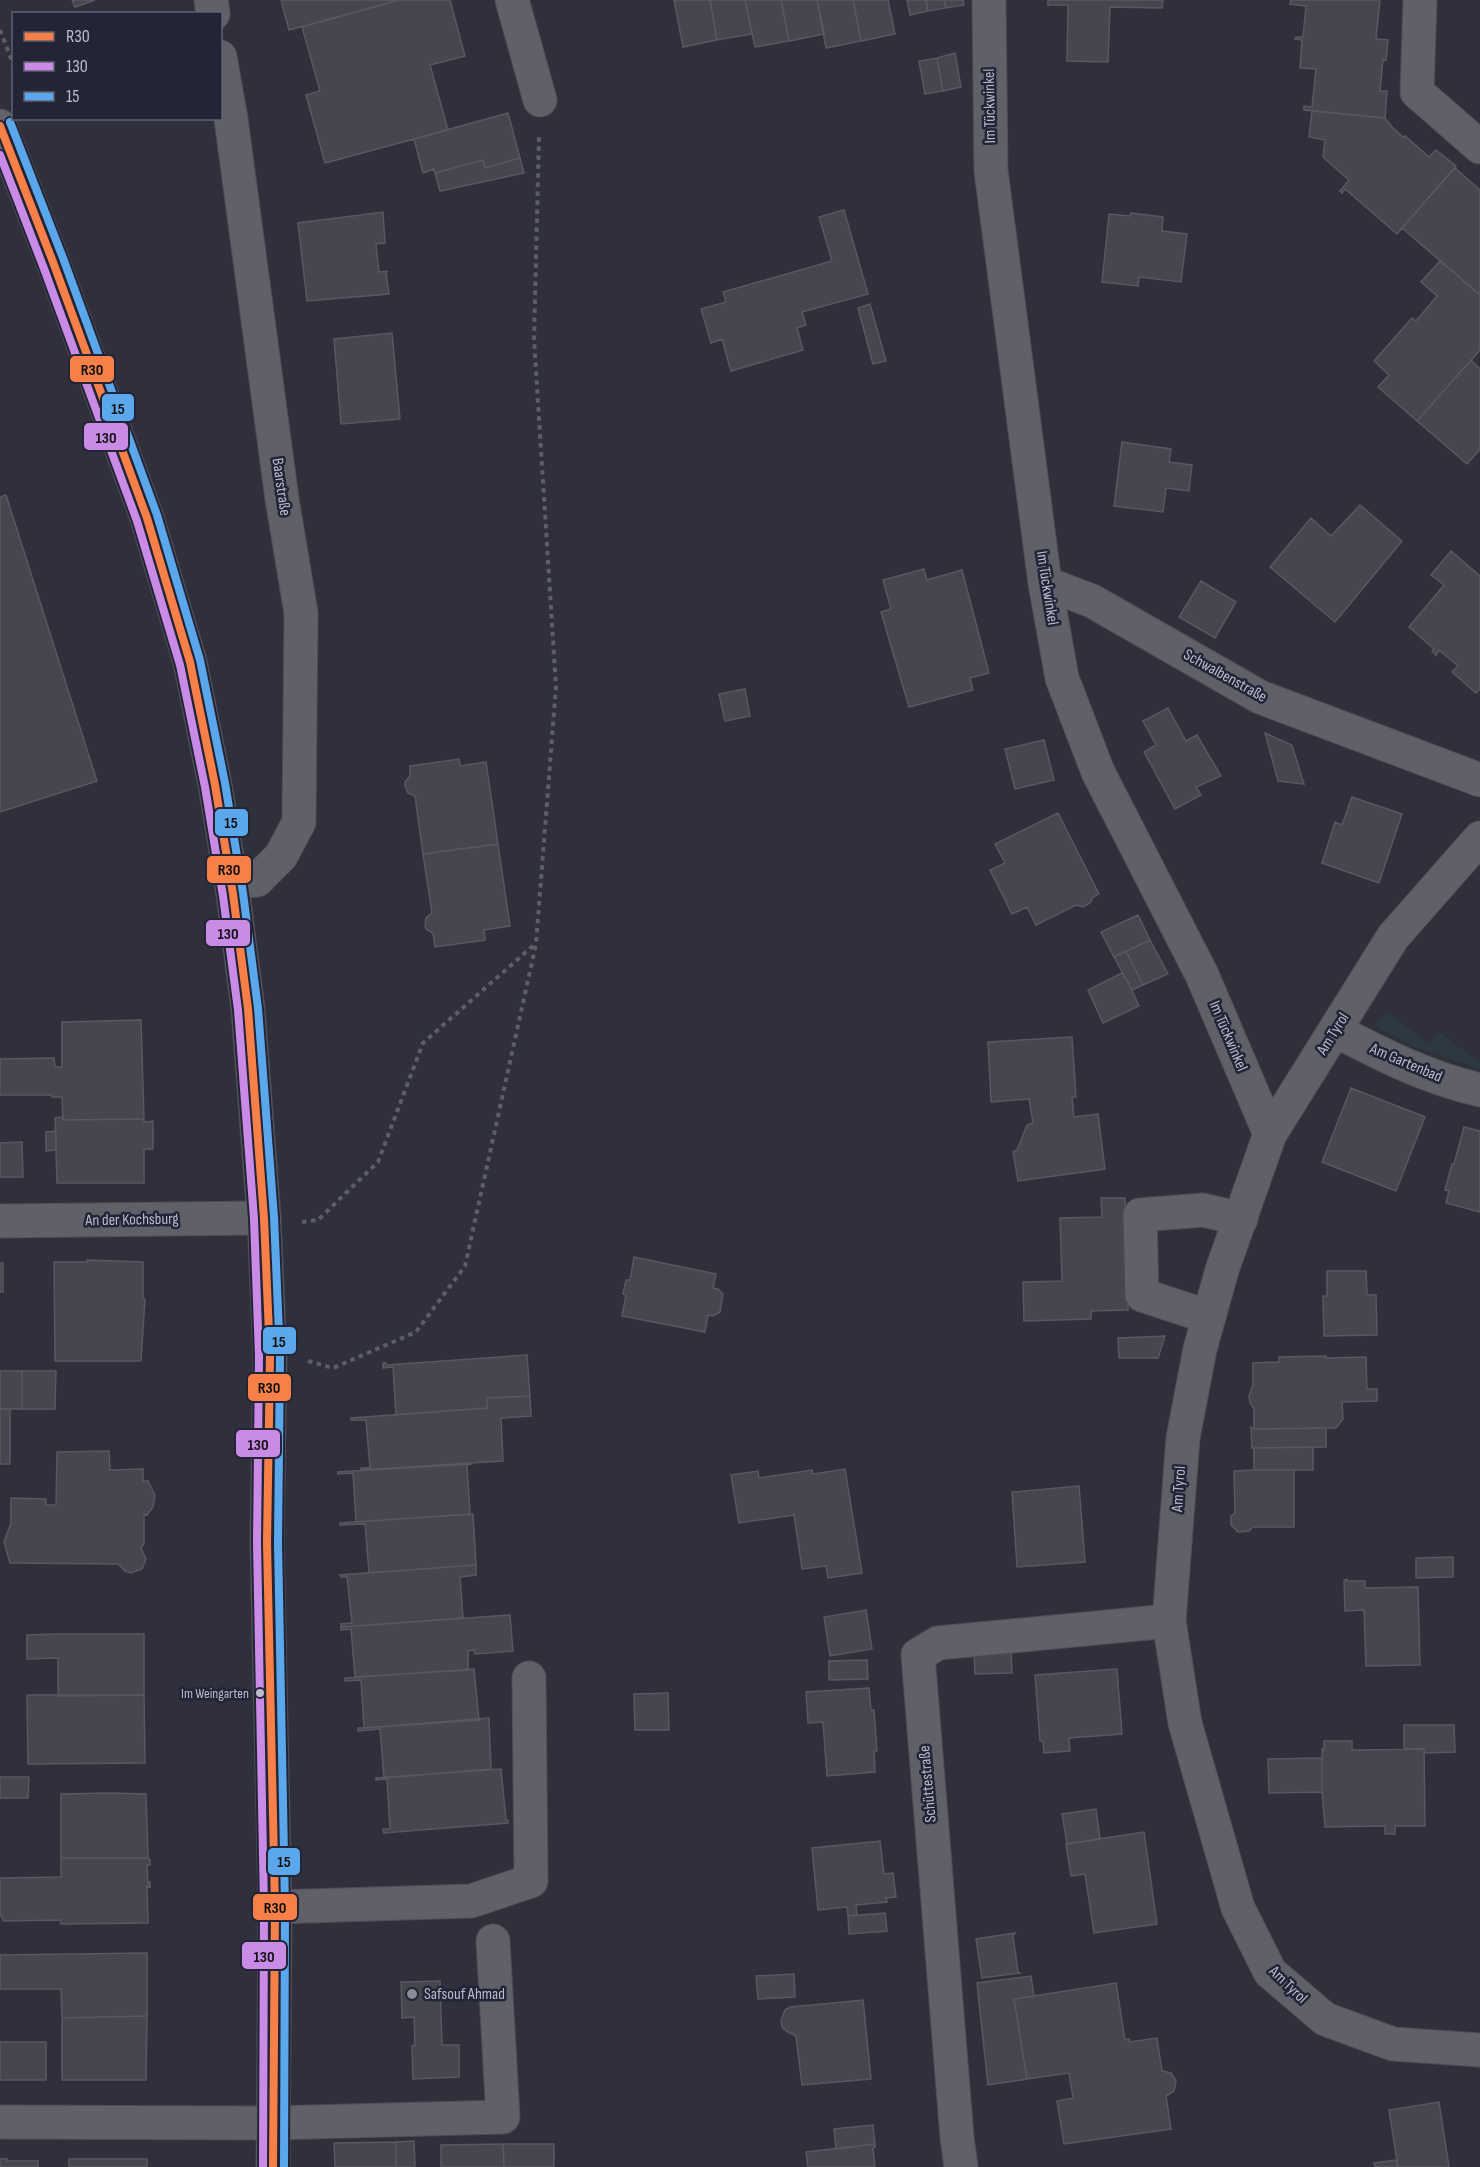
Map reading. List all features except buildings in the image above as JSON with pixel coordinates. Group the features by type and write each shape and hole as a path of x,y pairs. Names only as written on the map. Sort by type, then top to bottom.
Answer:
{"main road":[{"path":"0,126 53,262 147,518 190,662 232,882 248,1009 264,1218 270,1356 267,1543 275,1907 273,2167"}],"street":[{"path":"512,0 540,100"},
{"name":"Im Tückwinkel","path":"989,0 991,171 1045,583 1062,678 1098,772 1202,975 1270,1134"},
{"path":"1420,0 1417,92 1480,147"},
{"name":"Baarstraße","path":"222,68 231,119 282,499 301,613 298,822 281,856 257,880 232,882"},
{"name":"Schwalbenstraße","path":"1045,583 1092,601 1260,697 1480,780"},
{"name":"Am Tyrol","path":"1480,838 1393,937 1270,1134 1222,1270 1200,1349 1183,1438 1169,1621 1185,1723 1238,1908 1270,1972 1325,2019 1393,2044 1480,2050"},
{"name":"Am Gartenbad","path":"1335,1030 1394,1061 1480,1090"},
{"path":"1209,1317 1142,1295 1140,1215 1203,1210 1240,1219"},
{"name":"An der Kochsburg","path":"0,1221 264,1218"},
{"name":"Schüttestraße","path":"961,2167 918,1655 938,1643 1169,1621"},
{"path":"275,1907 471,1900 531,1881 528,1678"},
{"path":"0,2122 272,2123 512,2116 493,1941"}],"path":[{"path":"0,30 12,61"},
{"path":"313,1363 333,1368 416,1332 465,1266 536,944 556,687 534,339 540,100"},
{"path":"308,1222 318,1220 378,1162 423,1043 536,944"}],"shaded area":[{"path":"1387,1012 1429,1044 1439,1032 1478,1061 1480,1060 1480,1069 1412,1046 1375,1026"}],"transit line":[{"name":"15","path":"10,122 63,258 157,515 200,660 225,783 243,893 258,1008 274,1217 280,1356 278,1543 285,1907 284,2167"},
{"name":"R30","path":"0,126 53,262 147,518 190,662 215,785 233,894 248,1009 264,1218 270,1356 267,1543 275,1907 273,2167"},
{"name":"130","path":"0,155 137,521 180,665 205,787 223,896 238,1010 254,1219 259,1356 257,1543 264,1907 263,2167"}],"place":[{"name":"Im Weingarten","path":"260,1693"},
{"name":"Safsouf Ahmad","path":"412,1994"}]}
